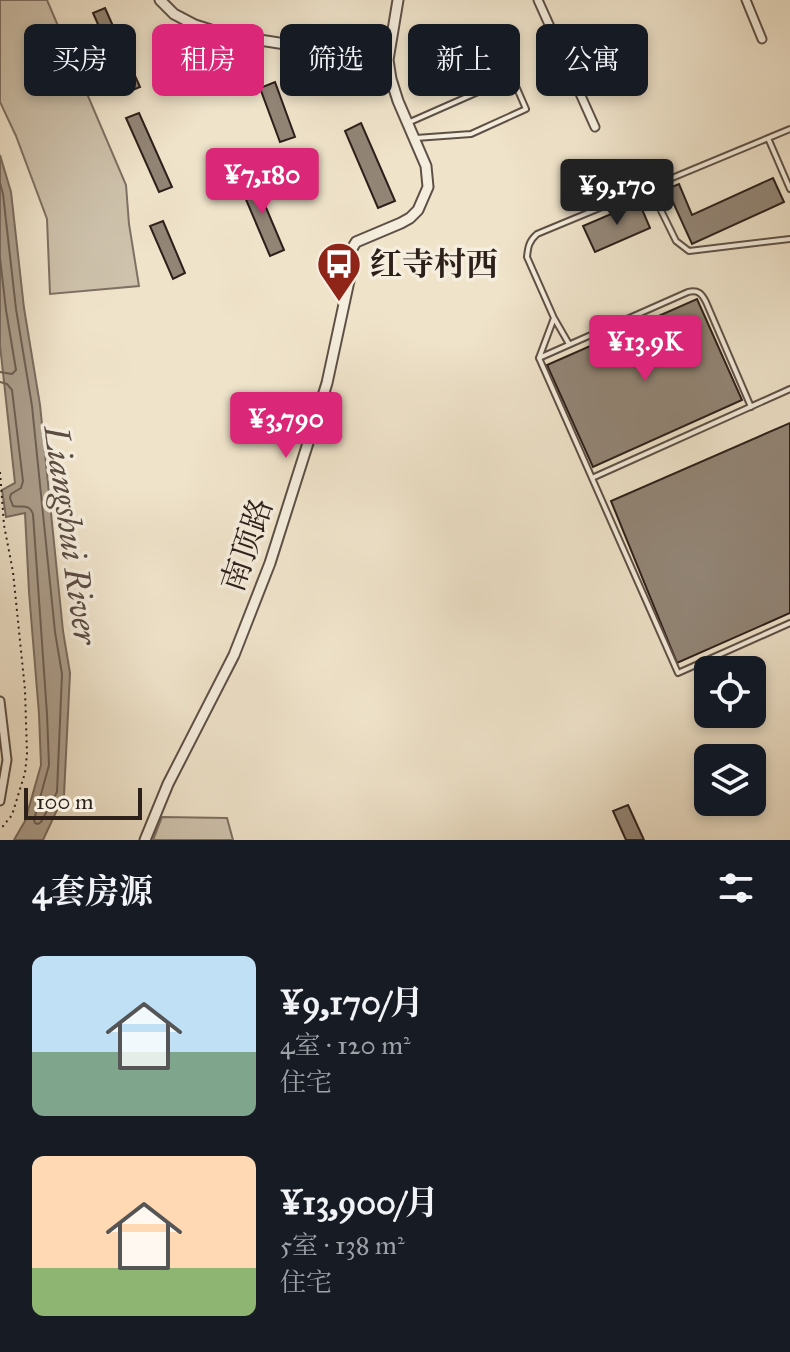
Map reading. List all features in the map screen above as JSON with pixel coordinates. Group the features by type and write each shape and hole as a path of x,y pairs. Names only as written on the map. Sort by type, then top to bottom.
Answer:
{"street":[{"path":"160,0 174,14 195,25 280,43"},
{"path":"392,36 398,0"},
{"path":"538,0 595,127"},
{"path":"746,0 762,39"},
{"name":"南顶路","path":"145,840 168,784 234,655 270,563 327,383 349,281 350,252 356,242 410,218 425,198 428,187 426,166 392,76"},
{"path":"0,701 7,760 0,801"}],"lane":[{"path":"408,123 512,77 526,109 471,134 414,139"},
{"path":"569,344 527,257 531,240 537,234 790,129"},
{"path":"768,138 790,189"},
{"path":"650,187 676,241 689,251 790,239"},
{"path":"539,358 696,291 706,302 751,407"},
{"path":"554,318 539,358 678,673 790,623"},
{"path":"592,478 790,389"}],"path":[{"path":"0,472 25,690 27,754 25,773 12,815 0,830"}],"shaded area":[{"path":"0,0 47,0 57,24 24,24 24,96 88,96 126,185 139,286 50,294 47,219 0,102"},
{"path":"162,817 227,818 233,840 153,840"}],"water":[{"path":"0,155 11,192 24,308 40,405 70,673 64,795 43,840 14,840 25,821 41,765 25,513 6,517 2,490 15,483 0,345"}],"building":[{"path":"105,8 112,24 98,24 93,13"},
{"path":"275,82 295,137 280,142 263,96 264,86"},
{"path":"139,113 172,187 159,192 126,118"},
{"path":"361,123 395,201 378,208 345,131"},
{"path":"253,177 284,250 270,256 239,183"},
{"path":"773,178 784,202 692,244 667,189 679,184 692,215"},
{"path":"639,202 650,228 595,252 583,226"},
{"path":"163,221 185,273 173,279 150,226"},
{"path":"697,299 742,400 593,467 547,365"},
{"path":"790,423 790,613 677,663 611,501"},
{"path":"628,805 644,840 626,840 613,811"}],"place":[{"name":"红寺村西","path":"339,303"}],"water label":[{"name":"Liangshui River","path":"71,535"}]}
